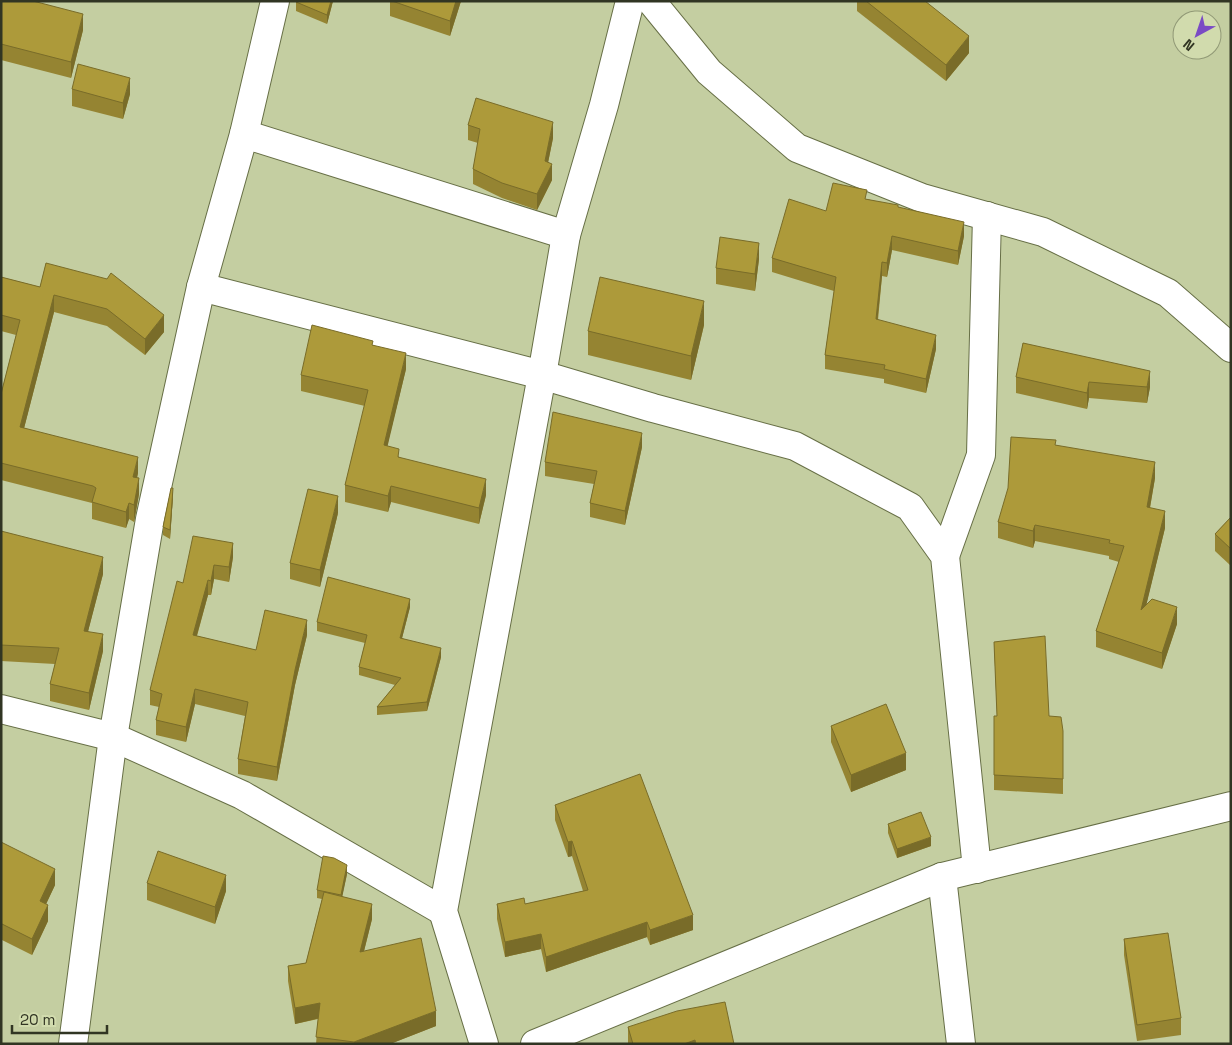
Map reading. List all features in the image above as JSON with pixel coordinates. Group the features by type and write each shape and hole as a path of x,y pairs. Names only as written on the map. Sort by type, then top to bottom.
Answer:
{"street":[{"path":"73,1044 113,737 150,519 201,288 244,134 276,1"},
{"path":"484,1044 443,911 542,375 566,234 604,105 630,1"},
{"path":"651,1 709,72 797,148 922,198 1043,232 1168,293 1231,348"},
{"path":"244,134 566,234"},
{"path":"976,869 945,556 981,454 987,216"},
{"path":"201,288 542,375 653,408 795,446 910,507 945,556"},
{"path":"1,709 113,737 242,795 443,911"},
{"path":"535,1044 942,878 1231,806"},
{"path":"942,878 961,1044"}],"building":[{"path":"1,1 33,1 83,14 71,62 1,44"},
{"path":"296,1 331,1 327,15"},
{"path":"392,1 456,1 450,21"},
{"path":"866,1 925,1 969,36 946,65"},
{"path":"78,64 130,78 123,103 72,89"},
{"path":"476,98 553,122 545,161 552,164 537,194 502,183 473,169 480,129 468,125"},
{"path":"833,183 867,190 865,199 898,205 898,207 964,222 958,251 892,236 887,263 882,262 876,319 936,335 926,379 884,369 885,365 825,355 836,277 772,258 789,199 826,211"},
{"path":"720,237 759,243 755,274 716,268"},
{"path":"46,263 107,279 111,273 164,315 145,339 107,309 54,295 20,427 138,457 133,477 139,478 134,505 129,503 126,512 92,502 96,488 93,486 1,463 1,394 20,320 1,315 1,277 40,287"},
{"path":"600,277 704,301 691,356 588,331"},
{"path":"312,325 373,341 372,345 406,353 384,445 399,449 398,457 486,479 479,508 391,486 388,496 345,485 368,390 301,375"},
{"path":"1023,343 1150,371 1147,387 1089,382 1087,393 1016,377"},
{"path":"553,412 642,433 625,511 590,503 597,471 545,462"},
{"path":"1011,437 1056,440 1055,445 1155,462 1147,507 1165,511 1141,610 1152,599 1177,607 1162,653 1096,631 1124,546 1109,543 1110,540 1035,525 1033,531 998,522 1008,488"},
{"path":"171,488 173,488 170,530 163,527"},
{"path":"308,489 338,496 320,570 290,563"},
{"path":"1231,517 1231,549 1215,534"},
{"path":"1,531 103,557 84,631 103,634 89,693 50,684 59,648 1,645"},
{"path":"193,536 233,543 229,567 214,565 211,581 208,580 193,635 256,650 265,610 307,620 295,670 277,767 238,759 248,702 195,689 186,727 156,720 162,694 150,690 177,581 183,583"},
{"path":"328,577 410,599 400,638 441,648 427,702 377,707 401,678 359,667 367,635 317,622"},
{"path":"1045,636 1049,716 1061,717 1063,731 1063,779 994,775 994,716 997,716 994,642"},
{"path":"886,704 906,753 851,775 831,726"},
{"path":"640,774 693,915 650,930 647,922 546,957 541,934 505,942 497,904 524,898 525,904 588,890 572,841 568,842 555,805"},
{"path":"921,812 931,837 897,849 888,824"},
{"path":"1,842 55,869 40,901 48,905 32,939 1,925"},
{"path":"158,851 226,875 215,907 147,883"},
{"path":"323,856 334,858 347,865 341,895 317,890"},
{"path":"324,892 372,904 360,952 421,938 436,1011 354,1042 316,1037 320,1003 295,1008 288,966 306,963"},
{"path":"1168,933 1181,1018 1137,1025 1124,939"},
{"path":"725,1002 734,1044 696,1044 695,1040 684,1044 633,1044 628,1027 677,1011"}]}
